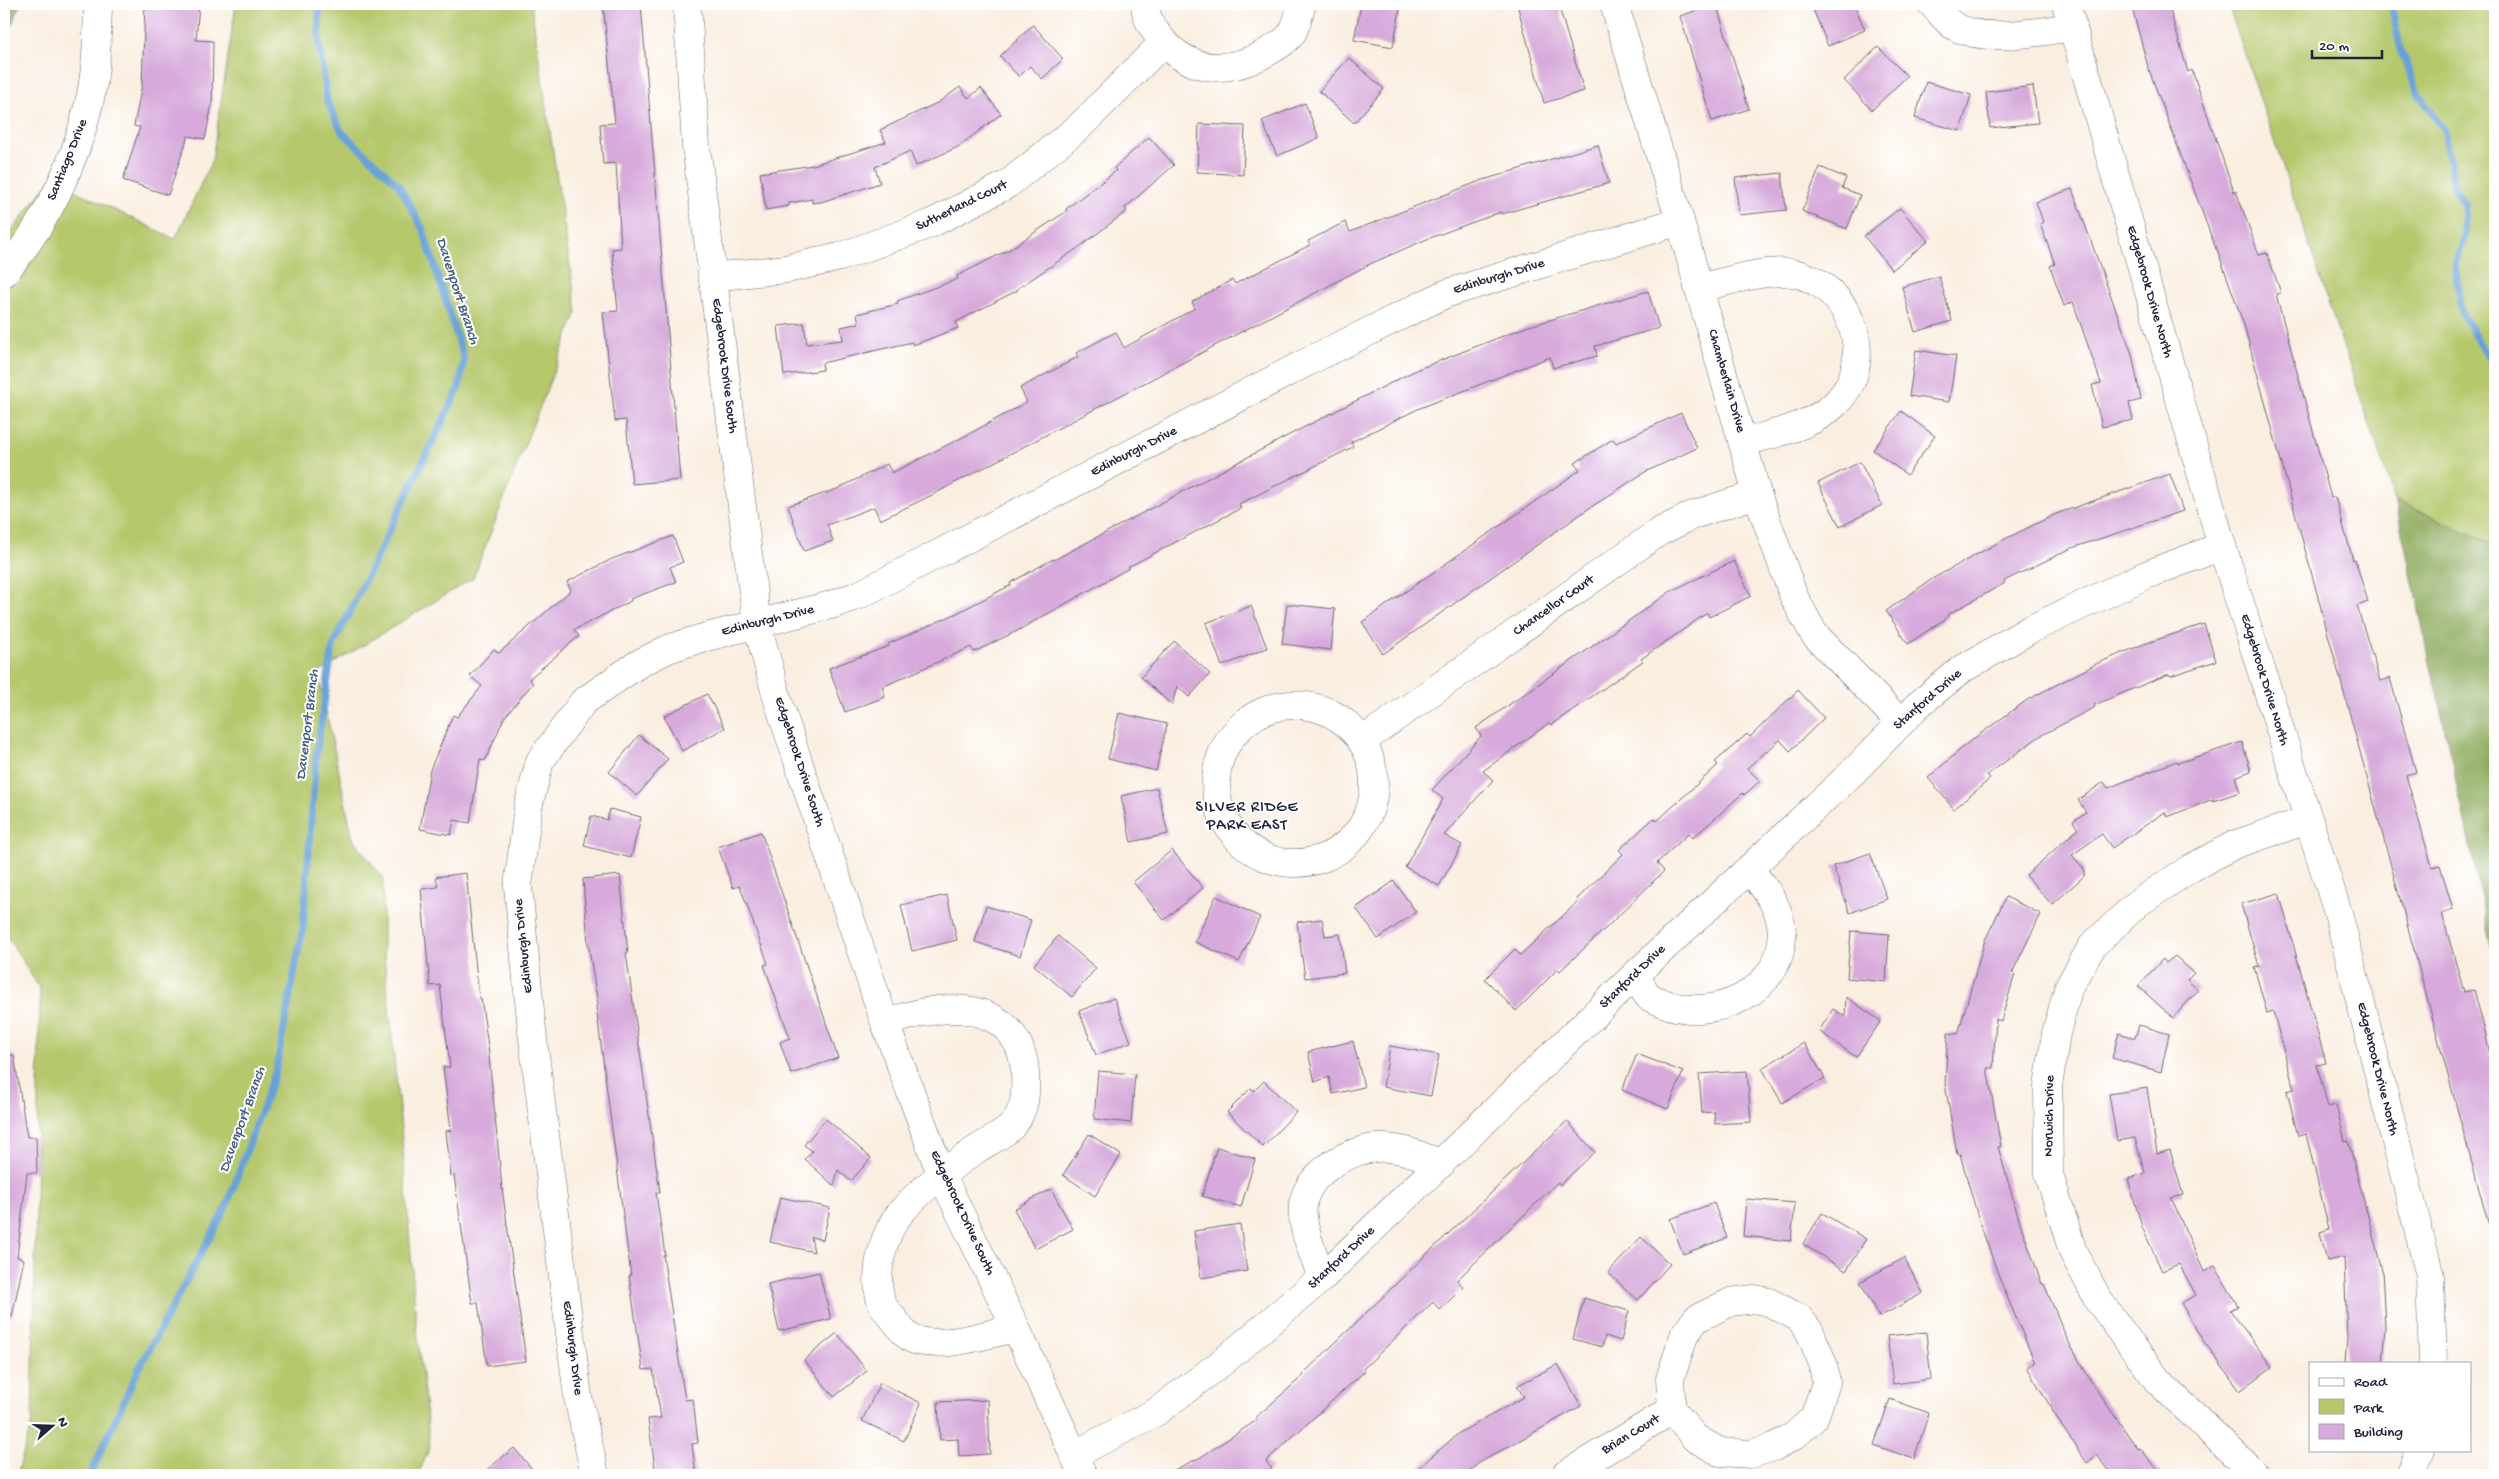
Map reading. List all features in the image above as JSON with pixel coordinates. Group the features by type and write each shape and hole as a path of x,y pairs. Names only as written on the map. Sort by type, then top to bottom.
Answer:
{"street":[{"name":"Santiago Drive","path":"4,273 17,258 53,202 81,136 90,102 95,62 98,4"},
{"name":"Edgebrook Drive South","path":"687,4 696,146 757,624 778,701 885,1023 941,1174 1016,1328 1078,1465"},
{"path":"1145,4 1150,24 1174,52 1198,66 1229,68 1252,60 1280,45 1292,32 1302,4"},
{"name":"Chamberlain Drive","path":"1614,4 1680,221 1744,442 1757,494 1794,597 1814,634 1901,723"},
{"path":"1932,4 1954,26 1973,32 1999,36 2070,15"},
{"name":"Edgebrook Drive North","path":"2070,15 2222,546 2338,913 2430,1276 2433,1362"},
{"name":"Sutherland Court","path":"712,277 786,269 840,257 930,224 1008,184 1079,127 1164,42"},
{"name":"Edinburgh Drive","path":"595,1475 578,1397 532,1031 518,886 528,807 540,761 583,702 638,664 668,649 698,638 831,605 858,595 1319,356 1445,294 1680,221"},
{"path":"1698,288 1774,273 1791,273 1805,277 1833,294 1843,305 1851,320 1856,336 1857,352 1852,379 1837,402 1808,422 1744,442"},
{"name":"Chancellor Court","path":"1362,742 1659,532 1693,515 1757,494"},
{"name":"Stanford Drive","path":"1078,1465 1156,1412 1220,1364 1322,1278 1636,974 1855,770 1918,705 1961,670 2028,630 2146,575 2222,546"},
{"path":"1301,705 1325,710 1346,723 1362,742 1373,767 1374,794 1365,821 1349,842 1326,857 1299,863 1272,859 1247,846 1229,826 1218,801 1216,776 1223,752 1236,732 1254,716 1277,706 1301,705"},
{"name":"Norwich Drive","path":"2256,1475 2158,1381 2099,1301 2073,1252 2049,1174 2048,1087 2056,1033 2069,986 2093,945 2138,903 2191,868 2236,844 2308,820"},
{"path":"1636,974 1649,996 1677,1008 1696,1010 1712,1009 1736,1002 1767,980 1779,952 1782,931 1770,895 1749,869"},
{"path":"885,1023 925,1012 952,1009 975,1010 996,1019 1009,1031 1020,1046 1024,1060 1026,1097 1022,1110 1012,1126 941,1174 900,1213 884,1245 877,1273 881,1302 900,1328 914,1340 944,1343 1016,1328"},
{"path":"1322,1278 1305,1227 1303,1205 1308,1190 1321,1172 1364,1150 1384,1147 1413,1152 1441,1164"},
{"name":"Brian Court","path":"1754,1300 1769,1302 1799,1318 1810,1332 1823,1364 1826,1383 1814,1418 1794,1436 1774,1446 1751,1454 1720,1452 1695,1438 1672,1410 1670,1379 1684,1336 1696,1319 1731,1302 1754,1300"},
{"name":"Brian Court","path":"1565,1475 1672,1410"},
{"path":"2408,1475 2417,1452"}],"green space":[{"path":"4,4 20,4 4,45"},
{"path":"236,4 531,4 577,312 473,578 318,673 353,839 383,878 383,945 402,1139 416,1320 430,1447 418,1475 17,1475 32,1422 40,989 4,931 4,458 11,453 4,441 4,241 51,179 175,239 212,160"},
{"path":"2228,4 2490,4 2495,81 2495,545 2395,500"},
{"path":"2395,500 2495,545 2495,961"}],"building":[{"path":"145,4 199,4 196,40 213,41 212,104 205,139 188,136 168,195 123,180 140,127 134,126 142,85"},
{"path":"603,4 641,4 680,480 632,484 626,420 615,421 603,312 618,311 612,249 621,248 616,163 603,164 600,124 615,123"},
{"path":"1361,4 1401,4 1393,47 1354,40"},
{"path":"1517,4 1558,4 1584,91 1544,103"},
{"path":"1716,4 1749,109 1712,121 1680,16"},
{"path":"1811,4 1854,4 1865,30 1828,46"},
{"path":"2131,4 2168,4 2188,72 2192,70 2234,192 2236,191 2259,255 2267,253 2281,293 2276,294 2331,498 2335,497 2353,560 2355,559 2368,602 2357,606 2380,681 2390,678 2416,772 2406,775 2432,867 2440,865 2453,910 2442,914 2464,992 2474,990 2485,1031 2495,1080 2495,1226 2489,1226 2244,325 2148,67"},
{"path":"1033,25 1063,59 1042,79 1030,66 1019,77 1000,56"},
{"path":"1878,47 1907,76 1872,110 1844,80"},
{"path":"1349,58 1384,89 1354,123 1319,91"},
{"path":"1926,82 1971,95 1960,131 1915,118"},
{"path":"2033,86 2038,123 1990,128 1986,92"},
{"path":"960,87 968,98 981,88 1001,114 958,147 916,166 910,151 875,167 880,183 821,202 812,203 812,199 766,210 760,173 813,165 886,142 880,130 939,102"},
{"path":"1305,103 1319,138 1277,156 1262,121"},
{"path":"1199,124 1245,126 1243,175 1197,172"},
{"path":"1149,137 1174,165 1125,208 1127,211 1018,290 956,322 958,328 913,345 912,342 822,363 823,370 784,375 778,326 804,323 807,344 843,340 841,327 859,323 857,314 898,304 897,301 958,279 957,276 1010,249 1067,211 1066,209 1116,171 1114,168"},
{"path":"1598,145 1609,183 1502,214 1501,212 1427,239 1370,264 932,495 880,520 874,507 827,525 833,541 804,551 788,506 837,489 887,464 892,473 971,433 1027,402 1020,388 1078,357 1076,353 1116,332 1124,348 1195,308 1192,302 1232,280 1235,284 1310,245 1308,241 1345,222 1350,232 1480,181"},
{"path":"1820,167 1846,178 1842,188 1860,195 1847,229 1802,211"},
{"path":"1782,173 1786,210 1739,215 1735,178"},
{"path":"2072,189 2132,354 2141,400 2129,403 2133,420 2102,427 2092,385 2101,383 2073,302 2064,306 2050,266 2055,264 2040,224 2043,222 2036,202"},
{"path":"1900,208 1928,241 1892,270 1864,236"},
{"path":"1939,276 1952,321 1915,332 1902,287"},
{"path":"1648,291 1659,328 1595,346 1597,356 1553,368 1550,357 1420,408 1351,442 1353,447 1239,504 1241,508 1128,567 1017,631 974,652 971,647 882,687 885,697 845,712 829,668 889,646 888,644 955,614 1011,585 1010,583 1053,559 1416,370 1526,327"},
{"path":"1916,350 1956,356 1949,402 1909,396"},
{"path":"1901,411 1935,436 1907,475 1873,450"},
{"path":"1681,413 1697,448 1645,472 1585,511 1383,654 1362,622 1580,470 1575,463 1613,439 1616,443"},
{"path":"1860,462 1882,505 1840,527 1818,483"},
{"path":"2170,474 2183,511 2072,548 2004,581 2005,583 1947,615 1948,617 1908,644 1886,611 1932,579 2003,540 2056,514"},
{"path":"673,536 683,562 670,567 676,582 630,599 631,601 574,630 579,636 529,679 533,683 504,718 485,761 480,759 470,823 454,820 451,835 420,829 430,770 453,715 457,717 482,686 470,676 494,649 499,653 571,590 567,582 612,559"},
{"path":"1734,561 1751,596 1709,617 1707,613 1641,659 1643,661 1551,725 1549,723 1483,771 1493,780 1444,835 1462,845 1439,886 1405,867 1443,799 1432,790 1481,736 1476,728 1671,591"},
{"path":"1287,604 1335,609 1331,650 1282,644"},
{"path":"1251,606 1267,648 1222,666 1206,623"},
{"path":"2204,624 2216,661 2170,676 2169,674 2094,705 2095,707 2040,736 1987,775 1990,779 1954,809 1928,778 1969,742 2027,700 2098,663 2144,644"},
{"path":"1174,641 1210,674 1189,697 1177,686 1172,705 1141,677"},
{"path":"1798,690 1824,718 1790,751 1780,740 1747,768 1760,781 1744,795 1743,793 1693,838 1689,833 1657,863 1664,871 1560,971 1558,969 1516,1011 1485,979 1515,949 1520,955 1579,901 1577,899 1623,854 1619,850 1654,818 1657,821 1718,765 1715,762 1747,734 1750,737"},
{"path":"707,694 725,728 682,751 664,716"},
{"path":"1119,713 1167,724 1156,771 1108,759"},
{"path":"639,735 668,759 637,796 609,772"},
{"path":"2242,742 2251,771 2235,777 2240,792 2213,801 2213,799 2167,817 2165,812 2112,848 2102,834 2072,855 2084,869 2084,876 2052,905 2026,875 2078,829 2073,821 2086,812 2078,800 2104,782 2108,788 2177,761 2178,763"},
{"path":"1157,788 1168,834 1131,842 1121,796"},
{"path":"610,809 641,817 631,858 584,846 591,816 607,820"},
{"path":"761,832 838,1058 791,1074 780,1042 790,1038 764,965 768,964 740,886 733,888 718,847"},
{"path":"1172,850 1203,888 1164,920 1133,882"},
{"path":"1870,853 1887,899 1850,913 1833,866"},
{"path":"466,873 479,998 481,998 488,1046 502,1188 526,1361 487,1366 478,1303 472,1303 454,1175 451,1176 446,1131 451,1130 443,1067 450,1067 440,985 430,986 421,889 438,887 436,877"},
{"path":"620,875 628,953 626,953 660,1193 656,1193 665,1255 663,1255 685,1400 693,1399 698,1443 692,1444 696,1475 656,1475 648,1419 661,1418 653,1369 643,1370 629,1276 631,1276 596,1006 598,1005 588,943 583,879"},
{"path":"1394,881 1416,912 1378,939 1356,908"},
{"path":"2279,893 2326,1063 2317,1065 2328,1107 2336,1105 2345,1141 2348,1140 2382,1270 2385,1327 2382,1362 2345,1362 2347,1338 2344,1257 2327,1261 2320,1232 2329,1229 2306,1134 2298,1136 2287,1091 2294,1089 2273,1011 2267,1013 2254,967 2259,966 2241,904"},
{"path":"947,895 957,940 912,951 901,905"},
{"path":"1216,896 1260,917 1239,962 1195,942"},
{"path":"2006,897 2041,914 2012,973 2015,974 2001,1021 1996,1019 1993,1068 1987,1068 2001,1147 1998,1147 2020,1223 2042,1284 2044,1284 2067,1339 2093,1385 2138,1449 2140,1448 2162,1475 2113,1475 2097,1455 2087,1463 2063,1428 2027,1367 2035,1363 2001,1282 1980,1224 1960,1154 1957,1154 1945,1084 1948,1033 1958,1034 1985,940"},
{"path":"986,906 1031,920 1020,956 975,942"},
{"path":"1322,919 1325,936 1340,934 1345,973 1305,978 1297,922"},
{"path":"1851,931 1889,934 1886,982 1847,978"},
{"path":"1058,936 1096,968 1072,997 1034,965"},
{"path":"2175,956 2194,973 2187,980 2198,990 2173,1018 2138,986 2163,959 2166,963"},
{"path":"1846,997 1881,1021 1856,1057 1819,1031 1833,1009 1845,1017"},
{"path":"1114,998 1131,1042 1096,1055 1079,1011"},
{"path":"2139,1025 2169,1034 2161,1072 2112,1058 2119,1033 2135,1038"},
{"path":"1353,1041 1364,1087 1333,1094 1329,1077 1315,1082 1308,1052"},
{"path":"1804,1043 1825,1078 1782,1103 1762,1068"},
{"path":"1390,1046 1439,1055 1431,1096 1383,1087"},
{"path":"1637,1054 1683,1072 1668,1109 1622,1090"},
{"path":"14,1055 27,1137 36,1137 37,1173 27,1173 17,1257 24,1259 12,1317 4,1316 4,1056"},
{"path":"1098,1071 1135,1074 1131,1123 1094,1119"},
{"path":"1747,1071 1751,1122 1715,1124 1714,1112 1702,1113 1699,1074"},
{"path":"1264,1081 1296,1112 1263,1147 1227,1112 1251,1088 1254,1091"},
{"path":"2147,1088 2157,1154 2170,1150 2183,1195 2171,1198 2204,1272 2215,1266 2238,1306 2230,1310 2272,1367 2240,1391 2202,1339 2181,1303 2196,1295 2179,1264 2162,1271 2142,1227 2128,1179 2145,1173 2135,1138 2117,1141 2109,1094"},
{"path":"826,1119 871,1158 851,1181 838,1170 834,1186 805,1159 812,1151 804,1145"},
{"path":"1567,1121 1595,1152 1560,1185 1558,1182 1457,1280 1463,1287 1440,1310 1433,1302 1363,1369 1365,1371 1266,1461 1272,1469 1262,1475 1164,1475 1201,1457 1257,1420 1255,1418 1304,1375 1429,1252"},
{"path":"1089,1134 1121,1155 1095,1196 1063,1175"},
{"path":"1217,1147 1255,1159 1241,1207 1202,1196"},
{"path":"1051,1189 1073,1229 1035,1249 1014,1209"},
{"path":"780,1197 830,1208 823,1240 811,1237 814,1252 770,1242"},
{"path":"1746,1199 1795,1203 1791,1241 1743,1236"},
{"path":"1714,1203 1727,1238 1683,1254 1670,1219"},
{"path":"1822,1213 1866,1239 1846,1271 1803,1244"},
{"path":"1240,1224 1247,1271 1201,1278 1194,1231"},
{"path":"1641,1237 1670,1264 1638,1300 1608,1273"},
{"path":"1904,1258 1923,1293 1879,1317 1860,1282"},
{"path":"819,1272 831,1319 779,1331 768,1284"},
{"path":"1584,1298 1629,1311 1621,1341 1605,1336 1602,1347 1573,1339"},
{"path":"1926,1332 1931,1379 1893,1384 1887,1336"},
{"path":"837,1333 867,1371 834,1397 804,1360"},
{"path":"1558,1364 1581,1406 1479,1463 1465,1475 1410,1475 1459,1433 1524,1397 1517,1386"},
{"path":"880,1383 921,1403 904,1441 862,1421"},
{"path":"1890,1399 1929,1413 1914,1459 1874,1445"},
{"path":"988,1400 990,1454 959,1456 958,1439 940,1440 938,1402"},
{"path":"514,1448 537,1475 480,1475"}],"waterway":[{"name":"Davenport Branch","path":"90,1475 139,1368 226,1208 276,1070 303,927 316,756 333,646 459,388 464,359 423,229 398,184 342,132 327,101 319,39 319,4"},
{"path":"2391,4 2401,52 2419,94 2444,129 2455,190 2465,205 2464,239 2455,264 2461,311 2479,344 2495,366"}],"district":[{"name":"SILVER RIDGE PARK EAST","path":"1247,817"}]}
